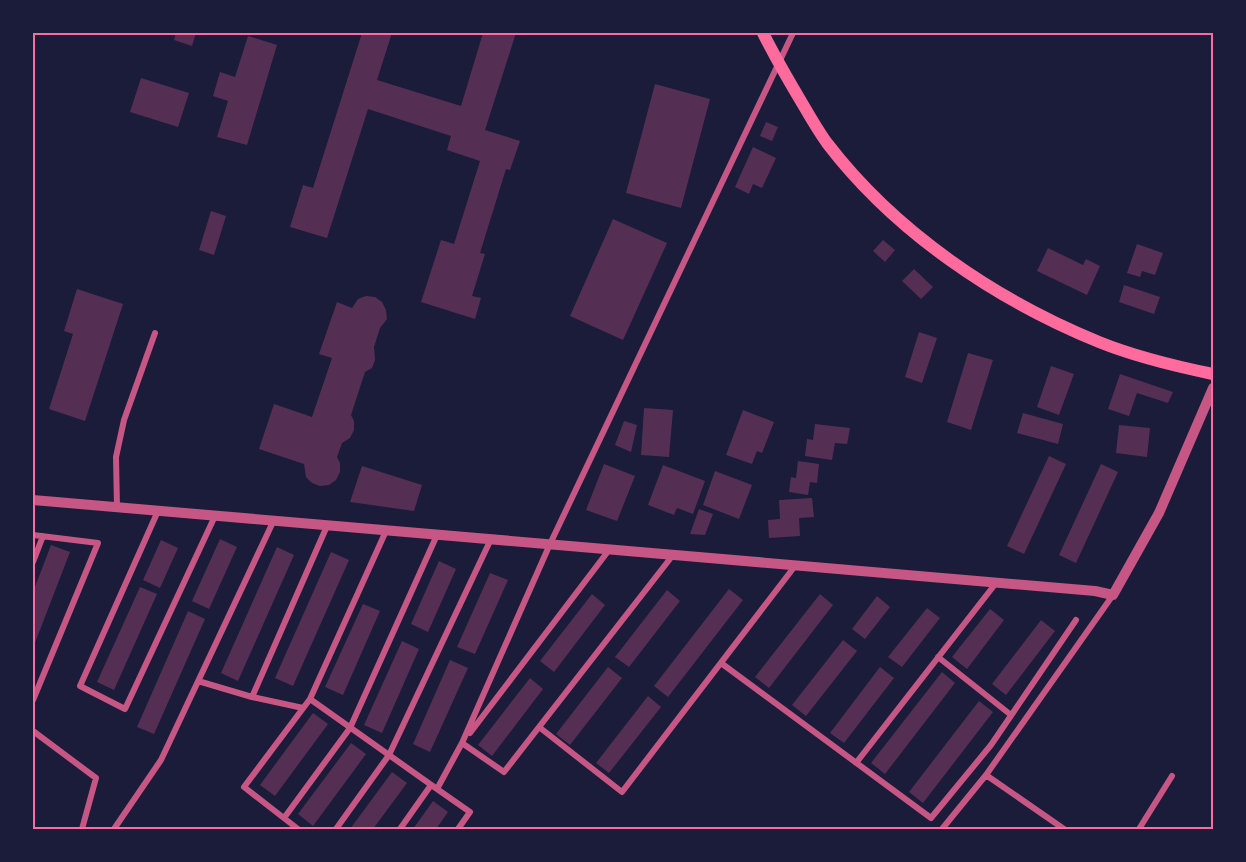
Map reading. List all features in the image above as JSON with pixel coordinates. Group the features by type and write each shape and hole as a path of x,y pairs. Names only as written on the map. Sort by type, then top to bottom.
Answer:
{"main road":[{"path":"763,33 779,65 826,141 861,183 914,231 955,263 1024,306 1101,343 1165,364 1213,374"}],"street":[{"path":"462,743 550,544 793,33"},
{"path":"117,508 116,457 124,420 155,333"},
{"path":"942,829 986,775 1113,595 1159,513 1213,388"},
{"path":"33,500 1095,591 1113,595"},
{"path":"158,511 80,686 124,709 215,516"},
{"path":"114,829 161,760 273,522"},
{"path":"252,697 327,526"},
{"path":"298,829 244,787 310,699 386,531"},
{"path":"33,535 98,543 33,700"},
{"path":"284,818 350,728 437,535"},
{"path":"33,562 43,536"},
{"path":"336,829 388,755 491,540"},
{"path":"400,829 434,787 462,743 609,549"},
{"path":"462,743 504,772 673,555"},
{"path":"539,727 622,792 795,565"},
{"path":"856,763 996,583"},
{"path":"721,663 931,818 991,745 1076,620"},
{"path":"938,657 1011,714"},
{"path":"198,681 252,697 303,708"},
{"path":"310,699 470,812 458,829"},
{"path":"33,731 96,778 81,829"},
{"path":"986,775 1064,829"},
{"path":"1139,829 1172,776"}],"building":[{"path":"176,33 196,33 192,46 174,40"},
{"path":"362,33 392,33 377,80 461,106 483,33 516,33 485,130 520,141 510,170 506,169 480,253 485,254 472,296 481,298 475,319 421,302 441,240 454,244 480,161 447,150 451,136 368,109 327,238 290,227 303,185 313,188"},
{"path":"248,36 277,45 247,145 217,137 228,101 213,96 220,72 235,77"},
{"path":"141,78 189,93 178,127 130,112"},
{"path":"655,84 710,99 681,208 626,193"},
{"path":"766,122 778,127 772,141 760,136"},
{"path":"753,147 776,158 762,188 753,184 749,194 735,187"},
{"path":"211,211 226,216 214,255 199,250"},
{"path":"613,219 667,243 623,340 570,316"},
{"path":"883,240 895,250 885,262 873,251"},
{"path":"1137,244 1163,253 1155,275 1142,271 1140,277 1127,273"},
{"path":"1048,248 1083,265 1086,259 1100,266 1087,295 1037,271"},
{"path":"914,269 933,287 921,299 902,281"},
{"path":"1124,285 1160,297 1154,314 1119,302"},
{"path":"77,289 123,304 85,421 49,409 73,334 64,331"},
{"path":"366,296 375,297 382,302 387,319 380,328 374,347 375,360 372,368 365,372 351,415 354,430 350,438 342,443 337,457 340,472 336,480 329,485 320,486 312,483 306,477 304,464 259,449 274,404 312,417 332,358 319,354 337,302 352,308 358,299"},
{"path":"919,332 937,338 922,383 905,377"},
{"path":"968,353 993,360 971,430 947,422"},
{"path":"1051,366 1074,374 1059,415 1037,407"},
{"path":"1120,374 1173,392 1168,403 1137,393 1129,416 1108,409"},
{"path":"644,408 673,410 669,457 641,455"},
{"path":"743,410 774,422 762,453 757,451 752,464 726,455"},
{"path":"1023,413 1063,424 1058,444 1017,433"},
{"path":"624,421 637,425 631,452 615,445"},
{"path":"815,424 850,428 847,444 835,443 832,460 805,456 807,439 813,440"},
{"path":"1119,425 1150,428 1147,457 1116,453"},
{"path":"1049,456 1066,464 1024,554 1007,546"},
{"path":"798,461 819,464 817,483 810,482 808,495 789,492 791,477 796,478"},
{"path":"604,464 635,476 617,521 586,510"},
{"path":"1101,464 1118,472 1076,563 1059,555"},
{"path":"663,465 705,481 693,514 677,508 674,515 648,505"},
{"path":"362,466 422,485 414,511 350,502"},
{"path":"715,471 752,485 739,519 703,505"},
{"path":"812,498 814,517 799,518 800,536 769,538 768,520 780,519 779,500"},
{"path":"699,509 713,514 705,535 690,534"},
{"path":"220,539 237,547 209,609 192,601"},
{"path":"161,540 178,548 160,588 143,580"},
{"path":"51,545 70,552 33,648 33,592"},
{"path":"277,547 294,555 238,681 221,673"},
{"path":"331,552 349,560 293,686 275,678"},
{"path":"439,561 456,569 428,632 411,624"},
{"path":"490,573 508,580 475,654 457,647"},
{"path":"140,587 157,594 114,690 97,682"},
{"path":"729,589 743,600 668,697 654,686"},
{"path":"667,590 680,601 629,667 615,657"},
{"path":"592,594 605,605 554,672 540,661"},
{"path":"820,594 833,605 769,688 755,677"},
{"path":"877,596 890,607 865,639 852,629"},
{"path":"363,604 380,611 343,695 325,687"},
{"path":"927,608 940,618 902,667 888,657"},
{"path":"990,609 1004,620 967,669 952,657"},
{"path":"188,611 205,619 154,734 137,727"},
{"path":"1041,620 1055,631 1006,695 992,684"},
{"path":"843,640 857,651 806,716 792,705"},
{"path":"402,641 419,649 382,733 364,725"},
{"path":"450,660 468,668 430,752 413,744"},
{"path":"608,667 622,678 570,745 556,734"},
{"path":"880,667 894,678 844,743 830,733"},
{"path":"942,672 955,683 885,774 871,763"},
{"path":"530,678 543,689 492,756 478,745"},
{"path":"648,696 661,707 609,773 596,763"},
{"path":"979,701 993,712 923,803 909,792"},
{"path":"313,713 328,724 275,796 260,785"},
{"path":"351,743 366,754 313,826 298,814"},
{"path":"392,772 407,783 373,829 350,829"},
{"path":"433,801 448,812 436,829 413,829"}]}
